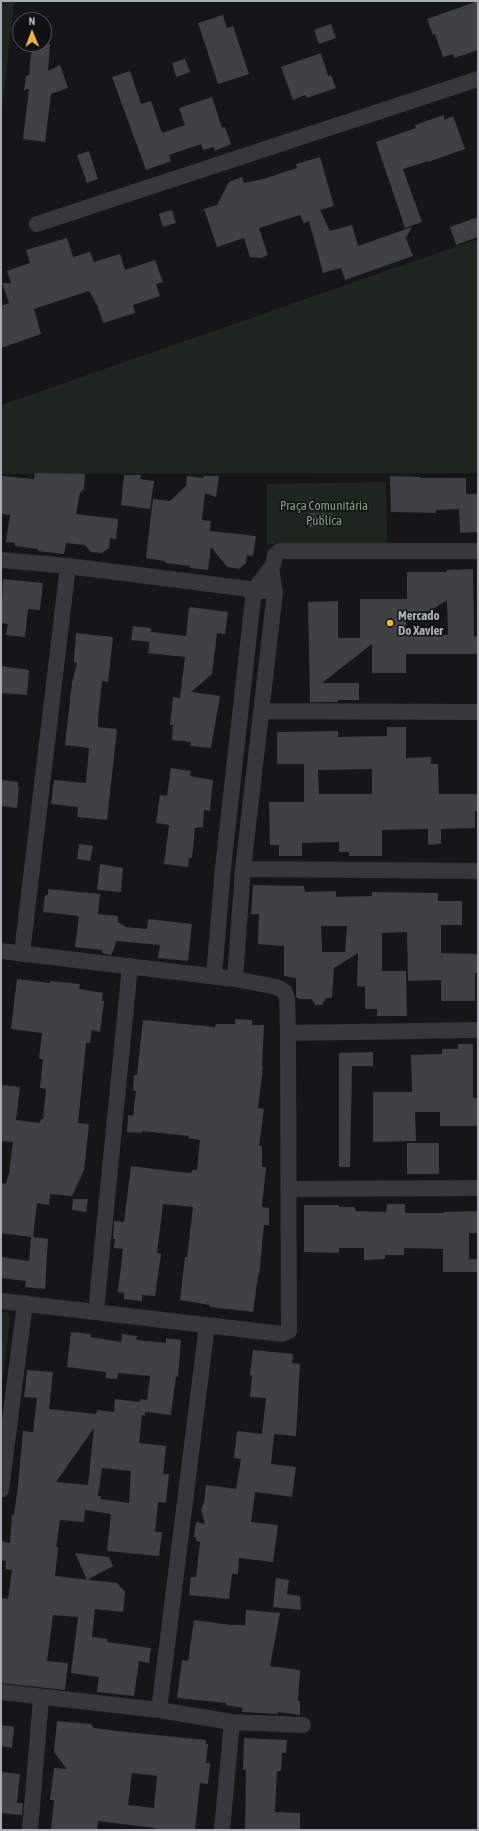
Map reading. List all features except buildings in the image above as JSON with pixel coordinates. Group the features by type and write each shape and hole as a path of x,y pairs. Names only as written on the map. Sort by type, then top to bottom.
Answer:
{"street":[{"path":"37,224 478,79"},
{"path":"214,976 230,806 254,590 271,568 275,555 280,551 478,551"},
{"path":"1,560 68,566 275,592"},
{"path":"22,953 68,566"},
{"path":"235,979 243,869 275,592 271,568"},
{"path":"261,711 478,712"},
{"path":"230,806 250,808"},
{"path":"243,869 478,871"},
{"path":"1,951 214,976 281,989 287,998 288,1033 289,1331 282,1334 1,1301"},
{"path":"96,1311 130,966"},
{"path":"288,1033 478,1030"},
{"path":"289,1189 478,1188"},
{"path":"1,1490 25,1303"},
{"path":"159,1710 207,1325"},
{"path":"1,1692 42,1698 159,1710 232,1722 303,1725"},
{"path":"30,1830 42,1698"},
{"path":"222,1830 232,1722"}],"green space":[{"path":"1,1 14,1 12,12 1,118"},
{"path":"478,239 478,473 1,474 1,405"},
{"name":"Praça Comunitária Pública","path":"386,482 387,543 267,544 267,484"},
{"path":"1,1311 7,1312 10,1317 1,1396"}],"place":[{"name":"Mercado Do Xavier","path":"390,623"}]}
